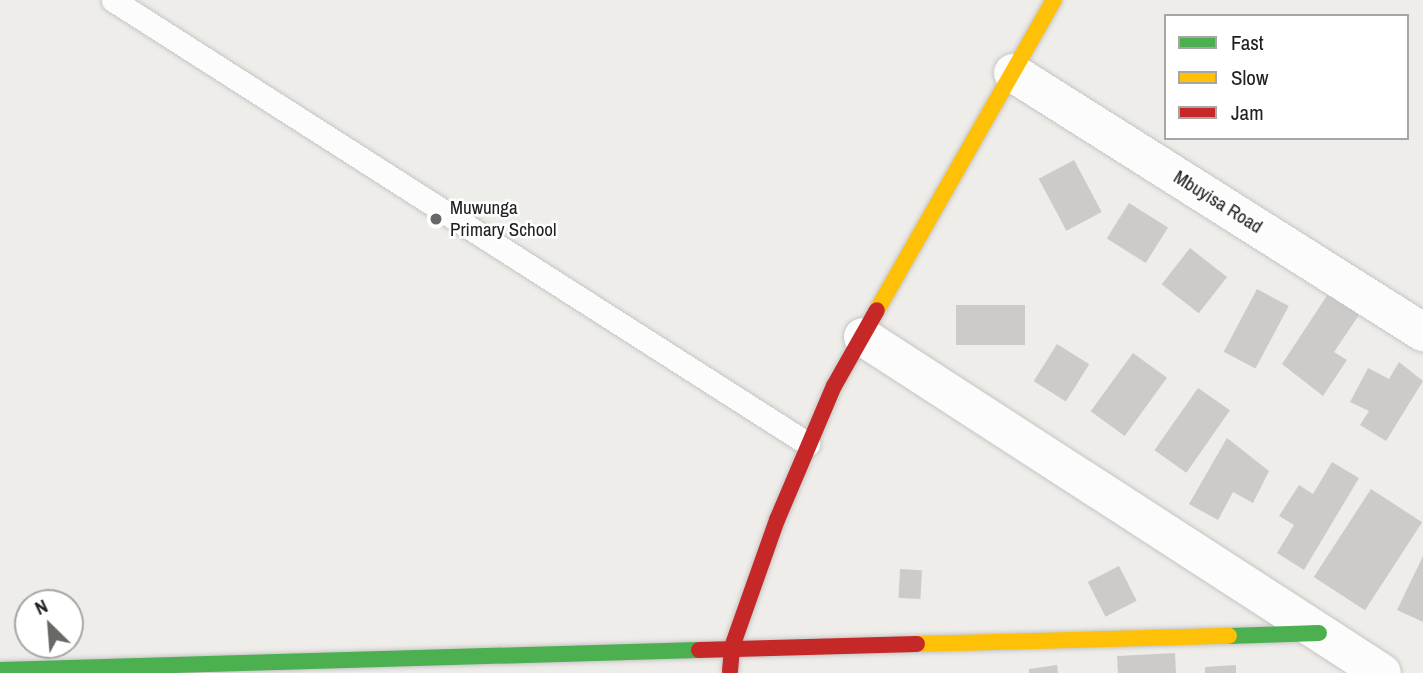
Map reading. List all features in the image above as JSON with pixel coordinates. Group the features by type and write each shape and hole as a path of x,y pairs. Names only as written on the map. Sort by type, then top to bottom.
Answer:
{"street":[{"path":"730,673 732,647 808,444 863,337 1054,0"},
{"name":"Mbuyisa Road","path":"1013,73 1423,332"},
{"path":"863,337 1382,673"},
{"path":"0,670 732,647 1319,633"}],"lane":[{"path":"113,0 808,444"}],"building":[{"path":"1074,160 1102,212 1066,231 1039,179"},
{"path":"1129,203 1168,227 1146,263 1107,239"},
{"path":"1190,248 1227,277 1199,313 1162,284"},
{"path":"1257,289 1289,306 1255,369 1224,352"},
{"path":"1328,294 1359,315 1334,352 1347,360 1323,396 1282,364"},
{"path":"956,305 1025,305 1025,345 956,345"},
{"path":"1057,344 1089,364 1066,401 1034,381"},
{"path":"1133,353 1167,378 1125,436 1091,411"},
{"path":"1399,362 1423,381 1386,441 1360,425 1369,411 1350,402 1368,368 1389,379"},
{"path":"1198,388 1230,410 1186,473 1154,450"},
{"path":"1227,438 1269,471 1253,503 1233,492 1218,520 1189,504"},
{"path":"1332,462 1359,478 1304,570 1277,553 1294,525 1279,516 1299,485 1313,494"},
{"path":"1371,489 1422,522 1365,610 1314,577"},
{"path":"1423,556 1423,622 1397,610"},
{"path":"1119,566 1137,601 1106,617 1088,582"},
{"path":"900,569 922,570 920,599 898,598"},
{"path":"1175,653 1176,673 1118,673 1117,656"},
{"path":"1057,665 1058,673 1029,673 1029,669"},
{"path":"1236,665 1236,673 1205,673 1205,667"}],"traffic: fast":[{"path":"1229,636 1319,633"},
{"path":"0,670 699,650"}],"traffic: slow":[{"path":"877,310 1054,0"},
{"path":"917,644 1229,636"}],"traffic: jam":[{"path":"730,671 732,647 777,520 834,386 877,310"},
{"path":"699,650 917,644"}],"place":[{"name":"Muwunga Primary School","path":"436,219"}]}
